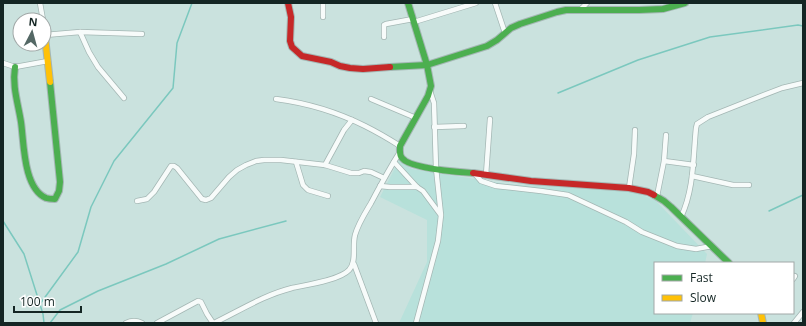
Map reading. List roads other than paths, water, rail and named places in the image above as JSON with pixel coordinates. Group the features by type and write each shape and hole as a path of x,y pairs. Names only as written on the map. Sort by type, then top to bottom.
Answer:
{"street":[{"path":"288,3 291,17 290,41 292,47 302,56 331,62 340,66 364,69 426,65 487,46 498,40 511,28 566,10 620,11 664,9 685,3"},
{"path":"323,3 323,17"},
{"path":"408,3 430,78 430,90 434,103 436,168 441,215 438,241 416,323"},
{"path":"384,37 384,25 386,24 414,20 476,3"},
{"path":"495,3 505,33"},
{"path":"580,10 587,3"},
{"path":"52,35 80,32 142,34"},
{"path":"80,32 98,67 124,98"},
{"path":"15,67 14,91 21,123 27,168 34,186 39,193 47,199 52,199 58,194 60,182 47,52"},
{"path":"3,63 15,67 48,61"},
{"path":"681,217 688,198 694,165 697,124 708,117 756,98 782,88 803,83"},
{"path":"376,323 354,264 355,235 360,222 394,162 430,90"},
{"path":"276,99 316,107 352,120 400,149 403,160 406,163 417,166 531,181 643,190 657,196 671,207 728,262"},
{"path":"371,99 416,118"},
{"path":"486,175 490,119"},
{"path":"325,165 344,130 352,120"},
{"path":"434,127 464,126"},
{"path":"629,188 634,154 635,130"},
{"path":"657,196 664,161 666,135"},
{"path":"137,201 147,199 154,192 172,166 176,168 202,199 206,200 211,198 233,173 246,165 264,160 281,160 325,165 351,173 359,173 364,171 371,172 384,178"},
{"path":"664,161 694,165"},
{"path":"296,162 303,185 308,190 328,196"},
{"path":"394,162 417,187 423,191 441,215"},
{"path":"474,174 481,181 496,186 541,190 568,195 626,222 642,232 677,246 696,249 712,246"},
{"path":"692,176 724,183 748,185"},
{"path":"380,186 417,187"},
{"path":"157,323 198,301 201,302 207,314 214,323 259,300 279,292 338,277 348,272 354,264"},
{"path":"794,323 803,312"},
{"path":"126,323 137,320 142,323"}],"waterway":[{"path":"40,304 78,252 91,207 114,161 173,88 177,43 192,3"},
{"path":"558,93 638,60 710,37 798,25 803,26"},
{"path":"769,211 803,195"},
{"path":"3,221 24,254 43,314 44,323"},
{"path":"50,323 60,310 98,291 166,264 219,239 286,221"}]}
